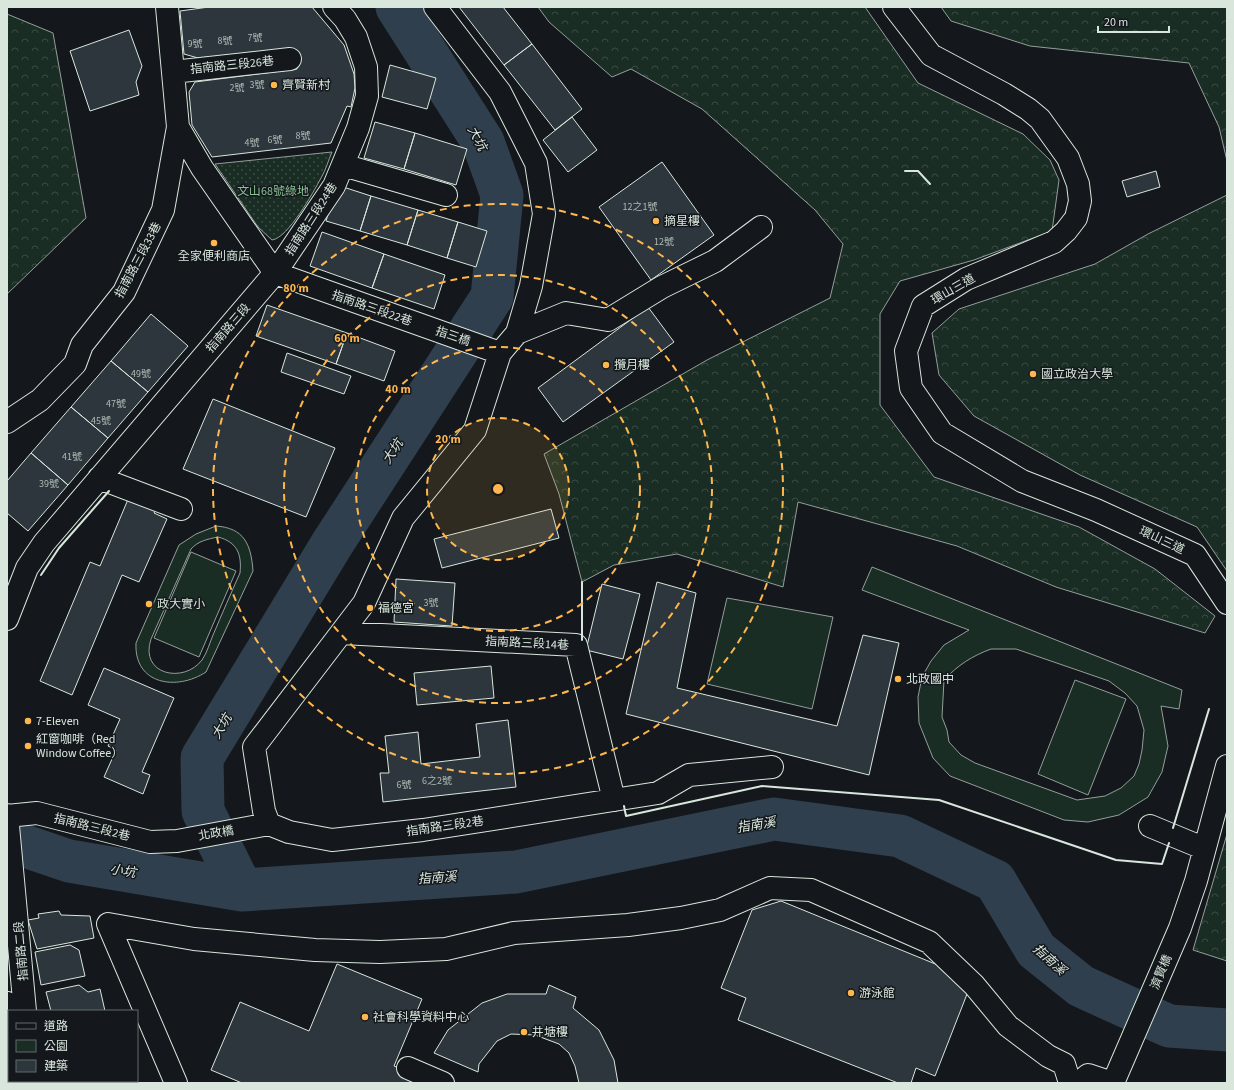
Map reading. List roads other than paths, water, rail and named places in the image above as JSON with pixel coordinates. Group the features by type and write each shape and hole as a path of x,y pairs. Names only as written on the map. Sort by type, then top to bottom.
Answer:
{"street":[{"path":"167,7 178,127 202,168 275,273"},
{"name":"指南路三段24巷","path":"275,273 334,186 358,128 367,96 366,67 356,37 345,19 334,7"},
{"path":"435,7 500,92 536,163 544,214 531,286 517,333"},
{"name":"環山三道","path":"894,7 931,55 1004,94 1028,109 1040,119 1068,158 1078,184 1080,202 1076,218 1066,231 1054,242 966,279 924,306 906,351 911,388 942,433 1022,481 1096,510 1195,555 1227,603"},
{"name":"指南路三段26巷","path":"173,72 290,59"},
{"name":"指南路三段33巷","path":"7,422 40,400 75,364 82,345 124,292 163,210 178,127"},
{"path":"343,165 446,194"},
{"path":"262,825 264,811 254,747 342,634 364,603 403,518 475,430 491,350 517,333 566,313 608,320 662,287 715,261 761,227"},
{"name":"指南路三段22巷","path":"275,273 424,326"},
{"name":"指南路三段","path":"7,619 32,562 44,543 275,273"},
{"name":"指三橋","path":"424,326 491,350"},
{"path":"99,478 181,509"},
{"name":"指南路三段14巷","path":"342,634 576,645 618,800"},
{"path":"1150,826 1203,848 1227,766"},
{"name":"指南路三段2巷","path":"262,825 332,840 423,830 658,793 689,775 772,767"},
{"name":"指南路三段2巷","path":"8,821 37,813 150,842 177,841"},
{"name":"指南路二段","path":"8,821 16,892 25,1010"},
{"name":"北政橋","path":"177,841 262,825"},
{"name":"濟賢橋","path":"1113,1083 1123,1063 1180,928 1196,881 1203,848"},
{"path":"176,1083 108,924 194,939 315,950 380,952 446,949 514,933 628,925 681,918 720,910 770,888 811,890 929,942 974,985 1008,1026 1048,1056 1064,1064 1079,1080 1113,1083"},
{"path":"408,1068 443,1083"}],"waterway":[{"name":"大坑","path":"242,890 203,811 202,758 332,544 492,297 502,195 483,142 397,7"},
{"name":"指南溪","path":"7,840 69,861 242,890 516,872 774,819 900,836 995,881 1036,950 1081,986 1169,1026 1227,1030"}],"place":[{"name":"齊賢新村","path":"274,85"},
{"name":"摘星樓","path":"656,221"},
{"name":"全家便利商店","path":"214,243"},
{"name":"攬月樓","path":"606,365"},
{"name":"國立政治大學","path":"1033,374"},
{"name":"政大實小","path":"149,604"},
{"name":"福德宮","path":"370,608"},
{"name":"北政國中","path":"898,679"},
{"name":"7-Eleven","path":"28,721"},
{"name":"紅窗咖啡（Red Window Coffee）","path":"28,746"},
{"name":"游泳館","path":"851,993"},
{"name":"社會科學資料中心","path":"365,1017"},
{"name":"井塘樓","path":"524,1032"}],"park label":[{"name":"文山68號綠地","path":"273,191"}],"water label":[{"name":"小坑","path":"123,870"}]}
